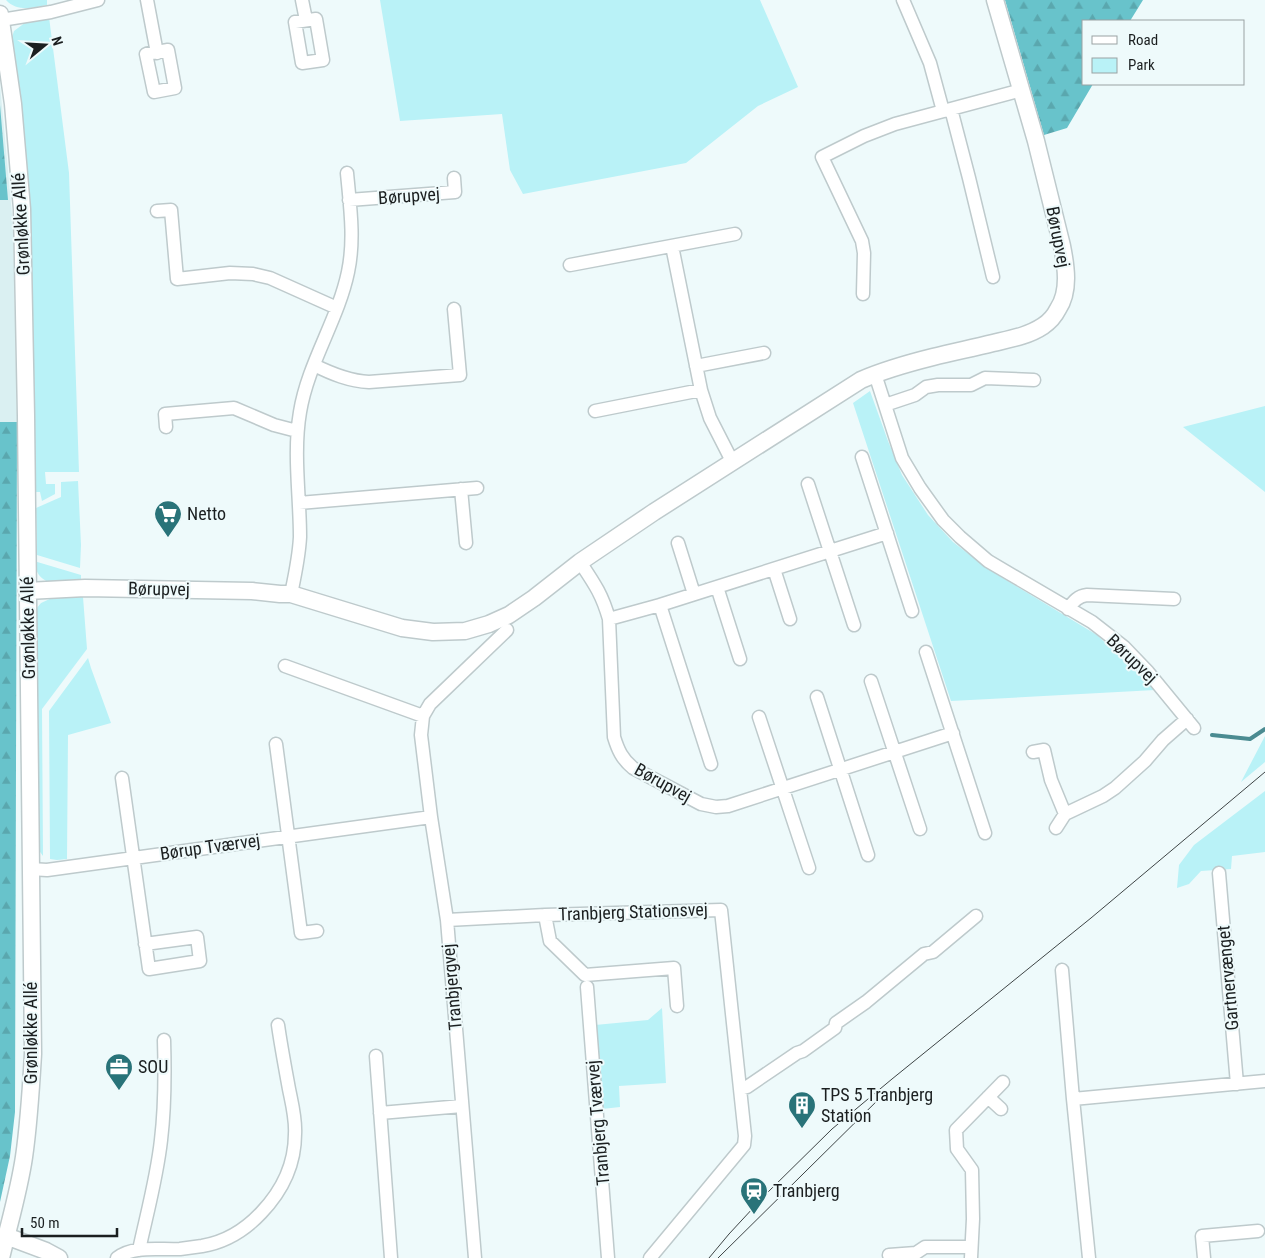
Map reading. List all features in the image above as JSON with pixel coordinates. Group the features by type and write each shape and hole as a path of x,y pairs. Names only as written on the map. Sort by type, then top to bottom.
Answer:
{"street":[{"name":"Grønløkke Allé","path":"1,1258 3,1240 17,1198 24,1158 30,1110 32,1054 22,209 13,104 0,17 51,12 98,0"},
{"path":"147,0 157,52"},
{"path":"302,0 306,20"},
{"path":"903,0 930,63 947,110 969,178 993,276"},
{"name":"Børupvej","path":"27,591 85,588 252,591 290,594 402,628 433,632 465,631 509,615 580,562 654,512 847,388 875,374 932,357 1014,338 1043,326 1060,308 1066,283 1065,263 1036,141 995,0"},
{"path":"863,294 864,253 862,241 822,157 864,136 895,124 1022,90"},
{"path":"290,594 300,539 297,431 304,392 337,308 348,273 352,236 348,173"},
{"name":"Børupvej","path":"350,200 455,192 454,178"},
{"path":"157,210 171,210 177,279 230,273 253,274 270,278 337,308"},
{"path":"570,265 735,234"},
{"path":"672,246 701,390 710,418 733,462"},
{"path":"314,365 339,377 355,381 369,382 460,376 454,309"},
{"path":"696,366 764,352"},
{"name":"Børupvej","path":"875,374 902,458 920,488 943,520 960,538 988,561 1092,622 1124,647 1148,672 1191,724 1163,740 1115,788 1103,796 1064,814"},
{"path":"885,406 915,394 926,387 971,385 985,378 1034,380"},
{"path":"595,410 701,390"},
{"path":"166,427 165,414 234,408 274,425 297,431"},
{"path":"862,457 912,611"},
{"path":"808,484 854,625"},
{"path":"299,503 477,488"},
{"path":"461,489 466,543"},
{"path":"609,619 660,605 887,533"},
{"path":"678,544 694,594"},
{"name":"Børupvej","path":"580,562 599,590 609,619 614,737 618,750 624,761 632,768 701,804 716,807 728,806 953,733"},
{"path":"774,569 790,620"},
{"path":"717,587 740,659"},
{"path":"1068,609 1078,597 1087,595 1174,598"},
{"path":"660,605 711,764"},
{"path":"285,666 423,716 430,704 507,630"},
{"path":"926,652 985,833"},
{"path":"871,681 920,829"},
{"path":"817,697 868,855"},
{"name":"Tranbjergvej","path":"423,716 422,735 431,817 446,920 475,1258"},
{"path":"759,717 808,868"},
{"path":"276,744 301,933 317,931"},
{"path":"1033,752 1044,750 1051,780 1064,814 1056,828"},
{"path":"122,778 145,944"},
{"name":"Børup Tværvej","path":"30,869 47,870 431,817"},
{"name":"Gartnervænget","path":"1219,873 1237,1084"},
{"name":"Tranbjerg Stationsvej","path":"446,920 722,910 745,1136 744,1145 650,1258"},
{"name":"Tranbjerg Stationsvej","path":"545,915 550,941 585,975 674,968 677,1006"},
{"path":"740,1089 747,1087 835,1028 836,1023 871,998 924,954 933,952 976,916"},
{"path":"1062,970 1072,1099 1089,1258"},
{"name":"Tranbjerg Tværvej","path":"587,987 608,1258"},
{"path":"117,1258 132,1250 180,1249 203,1246 228,1238 241,1231 272,1201 287,1175 296,1134 278,1025"},
{"path":"139,1250 161,1139 165,1085 164,1040"},
{"path":"376,1056 391,1258"},
{"path":"1072,1099 1265,1081"},
{"path":"889,1253 916,1253 925,1247 971,1252 973,1218 972,1170 957,1150 956,1130 1003,1082"},
{"path":"988,1097 1001,1109"},
{"path":"380,1113 462,1106"},
{"path":"1204,1258 1202,1236 1258,1231"},
{"path":"3,1240 46,1251 59,1258"}],"shaded area":[{"path":"0,85 13,225 17,422 0,422"}],"green space":[{"path":"6,0 47,0 47,5 20,8"},
{"path":"380,0 760,0 798,87 758,106 686,163 523,194 510,170 502,114 400,121"},
{"path":"1005,0 1143,0 1131,20 1082,20 1082,85 1092,85 1067,128 1044,135"},
{"path":"49,17 69,173 79,472 45,472 46,484 55,484 55,494 42,501 40,492 36,492 33,450 11,40 14,31 26,22"},
{"path":"0,105 8,200 0,200"},
{"path":"870,391 902,475 928,515 953,542 988,569 1097,635 1155,690 951,701 853,403"},
{"path":"1265,406 1265,492 1183,427"},
{"path":"0,422 17,422 15,1112 10,1156 0,1202"},
{"path":"78,481 81,545 80,568 37,555 36,508 61,497 61,482"},
{"path":"34,561 81,575 81,583 58,583 45,580 36,570"},
{"path":"54,597 83,597 87,649 42,709 43,856 38,849 36,609 41,603"},
{"path":"88,658 111,723 68,735 67,859 50,859 49,711"},
{"path":"1265,736 1265,762 1241,782"},
{"path":"1265,791 1265,852 1232,856 1231,869 1201,871 1189,884 1177,888 1179,865 1194,845"},
{"path":"662,1008 666,1083 619,1086 620,1107 602,1109 595,1025 648,1020"}],"waterway":[{"path":"1212,735 1250,739 1265,729"}],"tram line":[{"path":"709,1258 767,1193 832,1129 1091,918 1265,772"},
{"path":"718,1258 886,1092"}],"place":[{"name":"Netto","path":"168,538"},
{"name":"SOU","path":"119,1091"},
{"name":"TPS 5 Tranbjerg Station","path":"802,1129"},
{"name":"Tranbjerg","path":"754,1215"}]}
